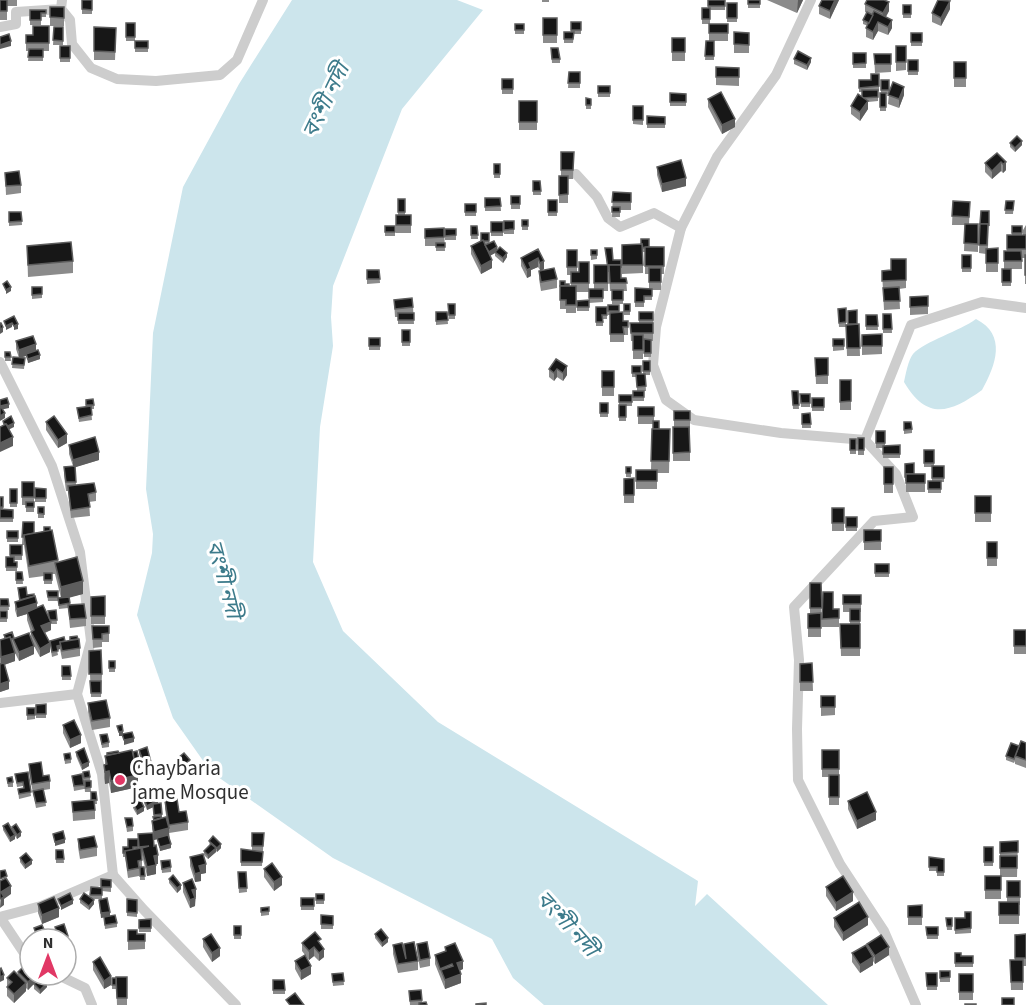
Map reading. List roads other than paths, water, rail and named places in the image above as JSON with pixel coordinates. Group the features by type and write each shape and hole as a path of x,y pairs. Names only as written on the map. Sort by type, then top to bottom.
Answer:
{"street":[{"path":"0,27 16,24 16,12 62,4 70,20 72,44 91,68 117,79 156,81 219,75 237,60 263,0"},
{"path":"811,0 776,75 717,158 681,228 656,327 653,365 666,400 694,420 782,433 865,440 896,474 913,516 874,520 794,607 799,660 798,780 840,864 884,931 916,1005"},
{"path":"576,174 597,197 608,218 620,227 654,213 681,228"},
{"path":"865,440 911,325 982,302 1026,308"},
{"path":"0,362 52,466 80,552 91,641 77,694 102,774 113,875 236,1005"},
{"path":"0,703 77,694"},
{"path":"18,944 0,917 40,906 113,875"},
{"path":"78,985 85,988 92,1005"}],"water":[{"name":"বংশী নদী","path":"292,0 457,0 483,10 402,109 333,286 331,317 333,346 320,427 313,562 343,631 438,722 698,881 695,906 707,894 828,1005 544,1005 513,978 492,939 333,858 211,772 173,718 137,615 152,553 153,534 146,489 153,333 183,187 239,84"},
{"path":"976,319 992,333 996,351 991,371 982,390 949,408 930,408 921,403 904,382 913,354 918,349"}],"place":[{"name":"Chaybaria jame Mosque","path":"120,780"}]}
